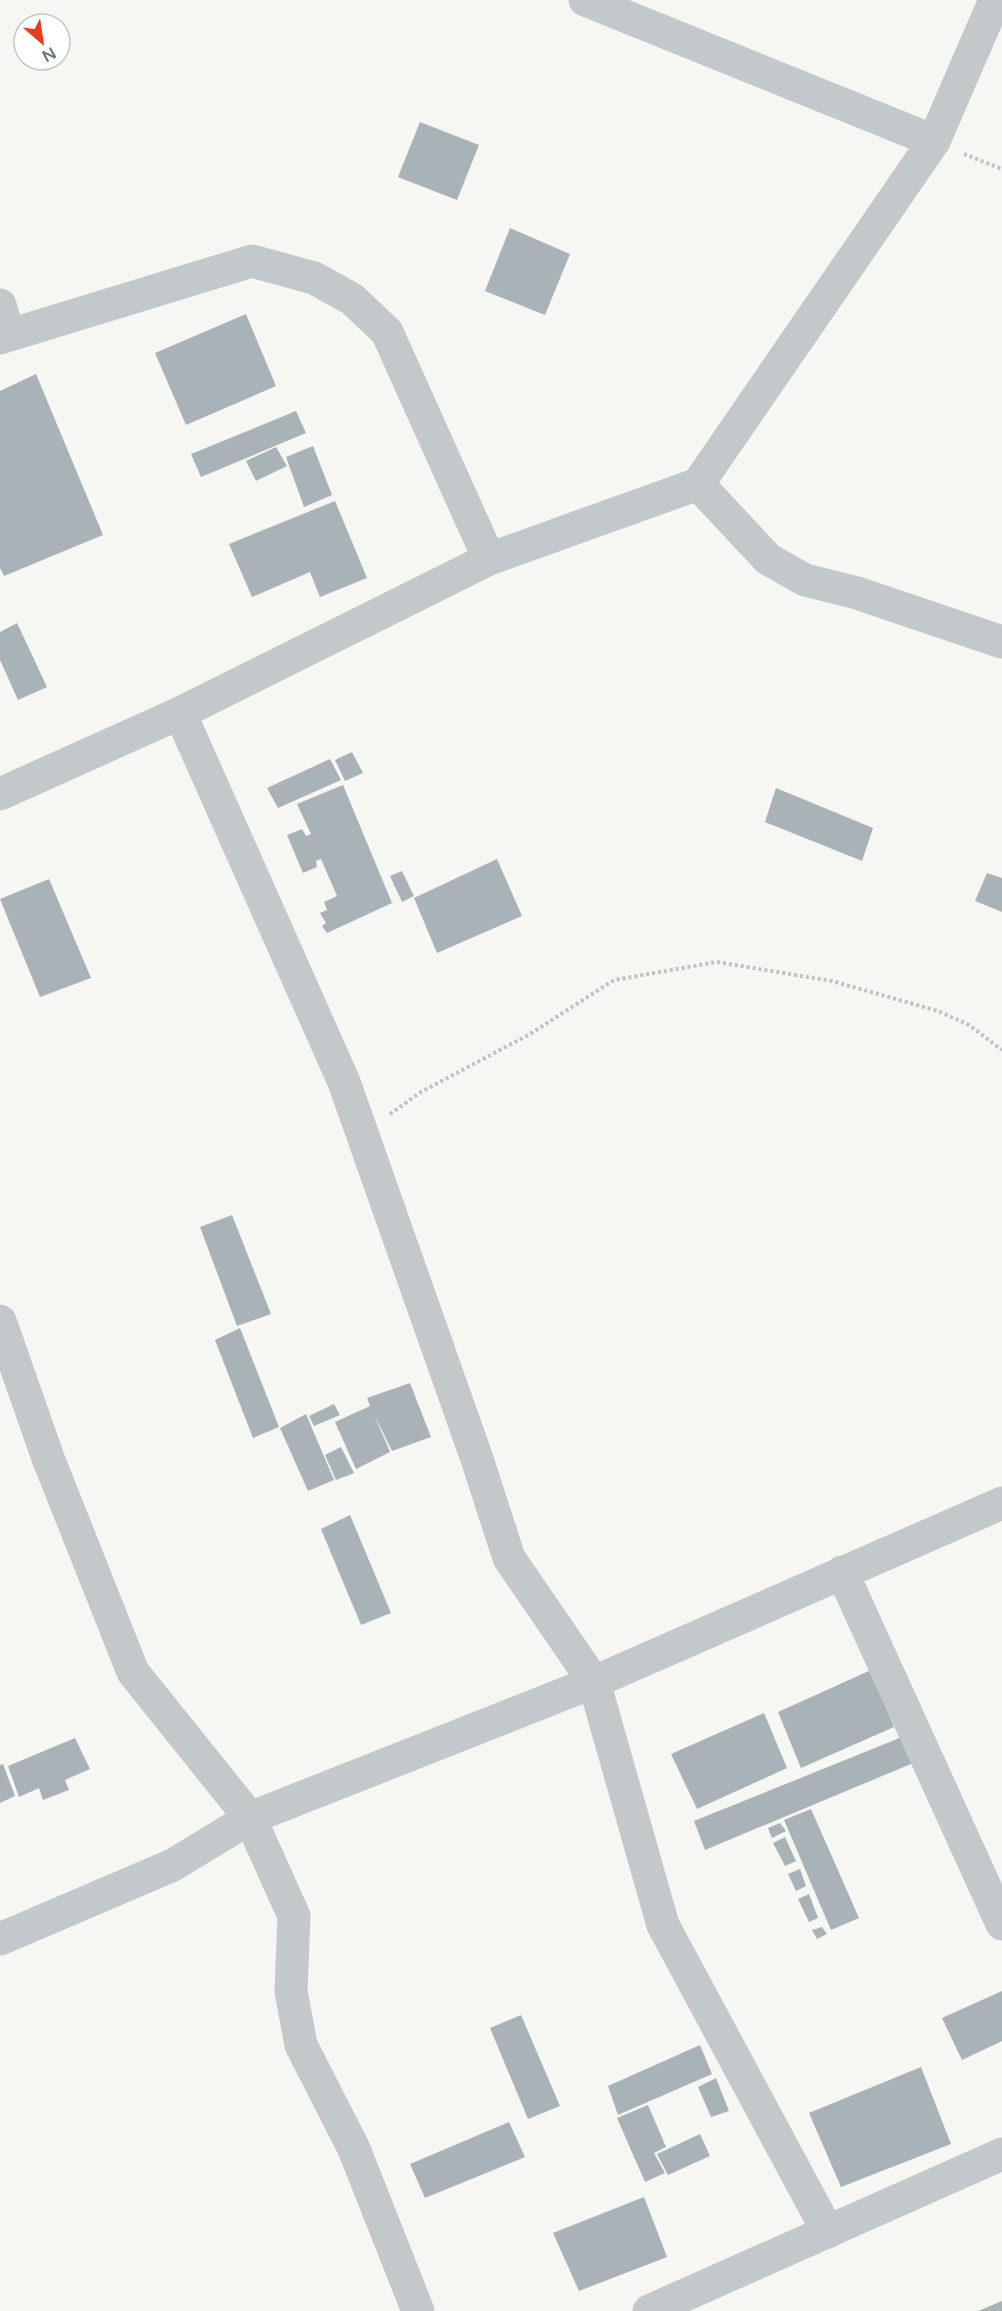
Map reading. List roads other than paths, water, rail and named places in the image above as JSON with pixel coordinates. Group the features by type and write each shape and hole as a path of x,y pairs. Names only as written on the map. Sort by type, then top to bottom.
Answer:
{"street":[{"path":"585,0 934,141"},
{"path":"0,794 180,713 489,560 698,484 934,141 995,0"},
{"path":"3,326 252,261 314,278 352,299 387,332 489,560"},
{"path":"698,484 768,559 805,580 857,593 1002,642"},
{"path":"180,713 344,1082 509,1558 594,1682 663,1925 828,2232"},
{"path":"0,1321 48,1458 133,1672 250,1818 294,1916 291,1991 301,2045 354,2149 418,2311"},
{"path":"0,1940 173,1865 250,1818 594,1682 1002,1503"},
{"path":"842,1572 1002,1924"},
{"path":"649,2311 1002,2154"}]}
